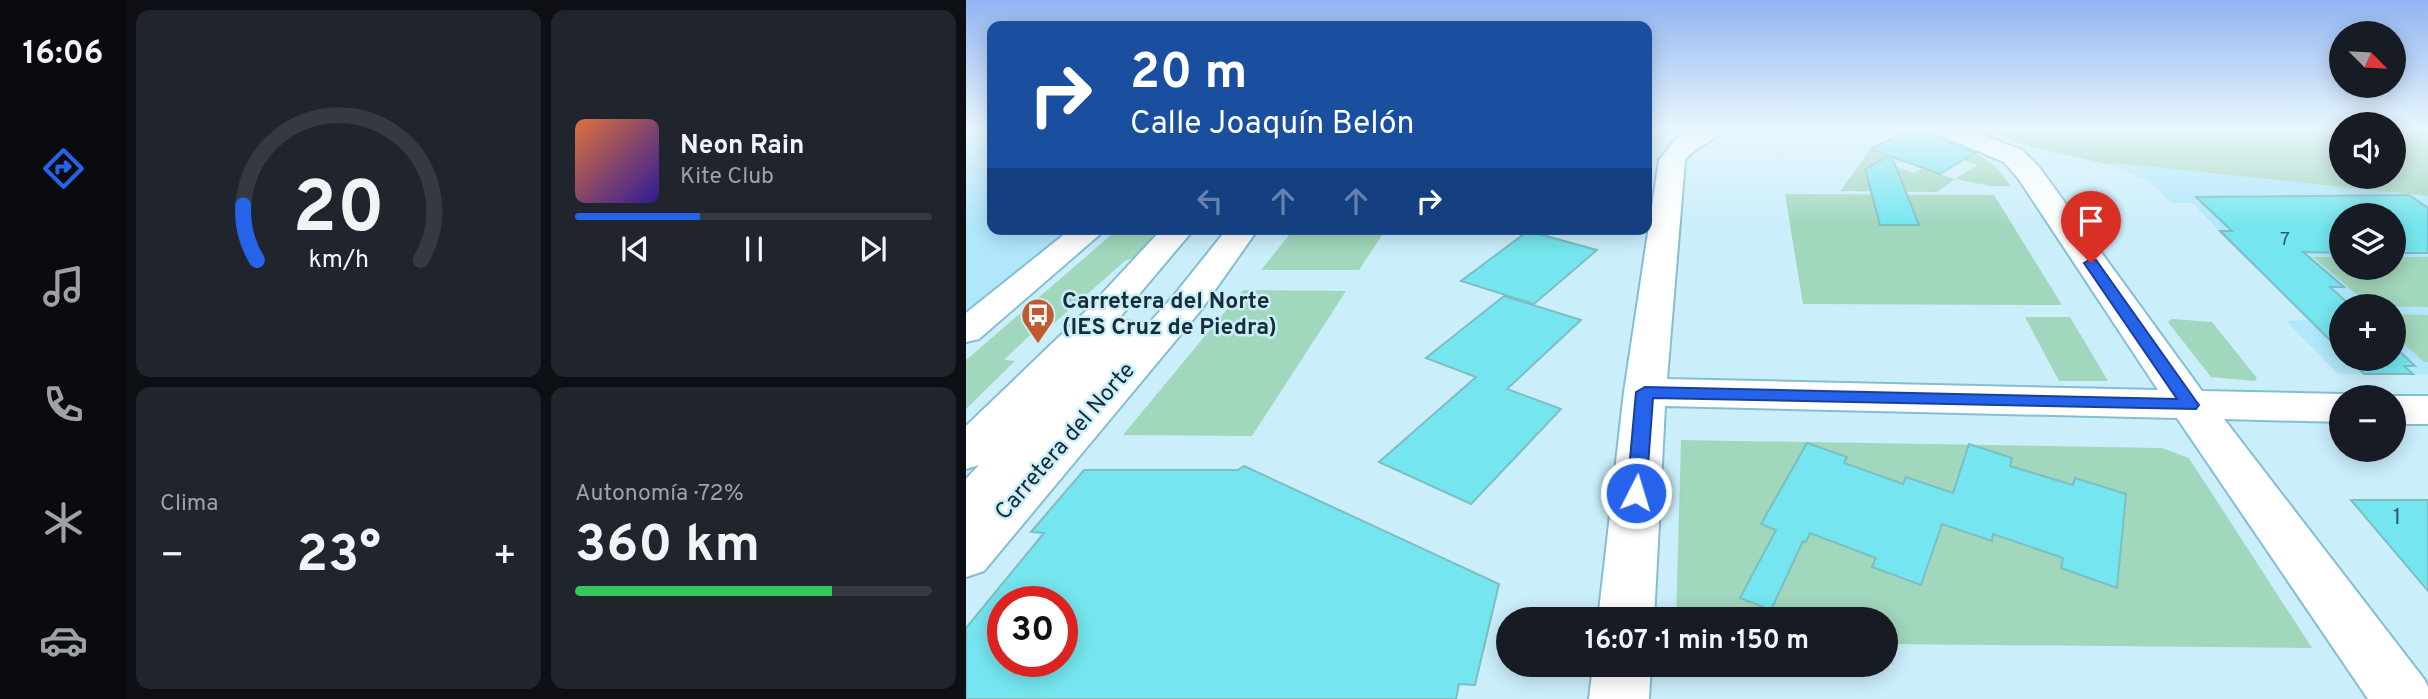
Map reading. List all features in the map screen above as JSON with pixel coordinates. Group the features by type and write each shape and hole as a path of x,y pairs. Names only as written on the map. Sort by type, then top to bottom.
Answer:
{"street":[{"path":"1627,607 1645,392 1672,161"},
{"path":"2017,161 2029,173 2190,405 2403,699"},
{"path":"966,331 1084,235"},
{"path":"966,453 1098,320 1174,235"},
{"name":"Carretera del Norte","path":"966,510 1212,235"},
{"name":"Carretera del Norte","path":"966,556 1179,312 1238,235"},
{"path":"1645,392 2329,408"},
{"path":"2406,410 2428,411"},
{"path":"1619,699 1621,677"}],"shaded area":[{"path":"966,161 987,161 987,235 1066,235 966,315"},
{"path":"2114,163 2329,186 2329,189 2361,189 2428,196 2428,374 2338,374 2335,371 2406,371 2406,294 2329,294 2329,365 2286,321 2309,320 2192,203 2172,203 2150,182 2110,165"}],"green space":[{"path":"1862,161 1882,161 1913,173 1923,168 1955,179 1937,192 1840,191"},
{"path":"1965,161 1988,161 2010,186 1990,186 1955,179 1978,165"},
{"path":"2091,161 2329,161 2329,186 2114,163 2110,165"},
{"path":"2406,161 2428,161 2428,196 2361,189 2406,189"},
{"path":"1785,194 1994,195 2062,305 1803,304"},
{"path":"1111,235 1160,235 1145,253 1125,261 1052,325 1034,331 1004,360 1015,361 966,409 966,360"},
{"path":"1289,235 1382,235 1359,270 1261,270"},
{"path":"2313,257 2329,257 2329,271"},
{"path":"2406,257 2428,257 2428,307 2406,307 2406,294 2356,294 2340,280 2406,280"},
{"path":"1243,290 1346,291 1252,436 1123,435"},
{"path":"2406,314 2428,315 2428,362 2424,362 2406,346"},
{"path":"2025,317 2070,317 2108,381 2059,381"},
{"path":"2172,319 2212,322 2257,378 2255,381 2211,377 2168,322"},
{"path":"1681,440 2162,448 2189,458 2312,648 1898,644 1898,607 1676,607"}],"building":[{"path":"1880,161 1893,161 1919,225 1880,225 1865,169"},
{"path":"1902,161 1962,161 1940,174"},
{"path":"2409,195 2428,208 2428,253 2406,253 2406,203 2329,203 2329,253 2303,252 2329,274 2329,280 2336,280 2344,287 2330,287 2338,294 2329,294 2329,339 2220,231 2232,231 2196,197"},
{"path":"1523,235 1543,235 1597,250 1534,304 1461,281"},
{"path":"1504,296 1581,320 1507,389 1561,409 1471,504 1379,462 1476,377 1426,358"},
{"path":"2406,357 2415,366 2406,366"},
{"path":"2406,368 2413,374 2364,374 2361,371 2406,371"},
{"path":"1807,443 1847,457 1844,463 1903,484 1906,477 1953,493 1969,444 2012,458 2010,466 2073,485 2075,478 2126,494 2117,588 2061,568 2063,558 1993,534 1992,541 1942,524 1921,585 1872,567 1876,558 1810,533 1806,542 1803,541 1772,607 1763,607 1740,598 1776,530 1761,524"},
{"path":"1244,466 1499,584 1475,685 1459,684 1456,699 966,699 966,628 987,602 987,677 1078,677 1078,586 1000,586 1044,533 1031,532 1084,470 1238,470"},
{"path":"2351,500 2428,500 2428,591"}],"place":[{"name":"Carretera del Norte (IES Cruz de Piedra)","path":"1038,345"}],"route":[{"path":"1636,493 1645,392 2190,405 2091,263"}]}
